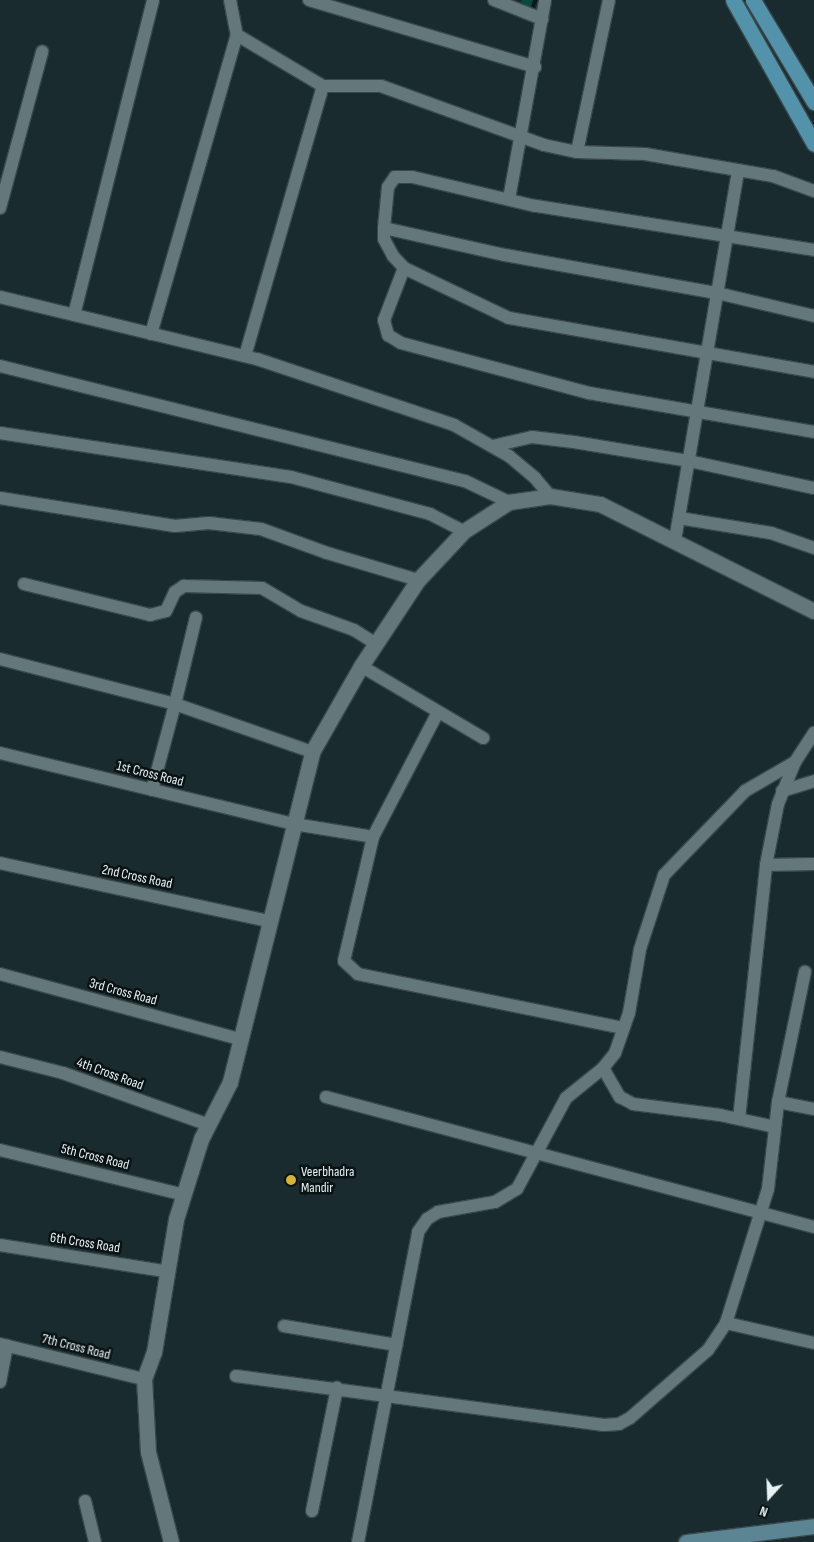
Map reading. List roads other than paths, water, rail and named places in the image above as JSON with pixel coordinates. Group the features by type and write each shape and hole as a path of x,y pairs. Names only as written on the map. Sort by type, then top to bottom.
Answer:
{"main road":[{"path":"733,0 814,144"},
{"path":"753,0 814,102"},
{"path":"686,1542 762,1537 814,1526"}],"street":[{"path":"74,315 153,0"},
{"path":"151,334 237,35 230,0"},
{"path":"309,0 534,67"},
{"path":"494,0 542,19"},
{"path":"509,199 545,0"},
{"path":"577,152 609,0"},
{"path":"237,35 323,86 381,86 399,90 521,137 577,152 645,154 773,176 814,191"},
{"path":"0,208 42,52"},
{"path":"245,356 323,86"},
{"path":"675,540 738,170"},
{"path":"814,250 535,206 412,176 395,178 388,187 384,239 393,256 404,268 508,318 814,372"},
{"path":"384,228 505,255 717,293 814,316"},
{"path":"404,268 384,320 388,335 401,343 589,393 814,432"},
{"path":"0,298 245,356 454,425 493,446 535,478 550,496"},
{"path":"0,366 465,481 509,502"},
{"path":"0,433 291,477 430,514 464,531"},
{"path":"493,446 532,437 689,461 814,488"},
{"path":"170,1542 148,1452 144,1379 154,1352 165,1271 184,1194 201,1139 230,1082 268,921 312,752 375,643 418,580 464,531 509,502 550,496 600,504 675,540 814,612"},
{"path":"0,498 175,526 209,523 261,529 327,554 418,580"},
{"path":"679,518 771,533 814,548"},
{"path":"24,584 150,615 166,611 175,592 184,586 262,588 294,608 354,630 375,643"},
{"path":"152,790 196,617"},
{"path":"0,659 175,704 312,752"},
{"path":"361,666 437,714 483,738"},
{"path":"437,714 373,837 344,950 344,961 348,968 358,974 623,1028"},
{"path":"739,1119 766,865 782,791 795,762 814,733"},
{"name":"1st Cross Road","path":"0,753 294,824 373,837"},
{"path":"358,1542 367,1486 389,1394 414,1246 426,1219 438,1212 495,1202 508,1197 517,1189 566,1098 603,1068 615,1053 623,1028 640,950 664,874 745,791 795,762"},
{"path":"782,791 813,780"},
{"name":"2nd Cross Road","path":"0,863 268,921"},
{"path":"766,865 814,864"},
{"path":"236,1376 619,1424 708,1350 726,1323 761,1214 778,1102 806,972"},
{"name":"3rd Cross Road","path":"0,974 239,1039"},
{"name":"4th Cross Road","path":"0,1057 63,1073 209,1126"},
{"path":"603,1068 620,1097 633,1104 739,1119 775,1127"},
{"path":"326,1097 814,1227"},
{"path":"778,1102 814,1109"},
{"name":"5th Cross Road","path":"0,1150 184,1194"},
{"name":"6th Cross Road","path":"0,1245 165,1271"},
{"path":"726,1323 814,1343"},
{"path":"284,1326 396,1345"},
{"path":"0,1382 3,1345"},
{"name":"7th Cross Road","path":"3,1345 144,1379"},
{"path":"312,1511 337,1388"},
{"path":"85,1501 95,1542"}],"place":[{"name":"Veerbhadra Mandir","path":"291,1180"}]}
